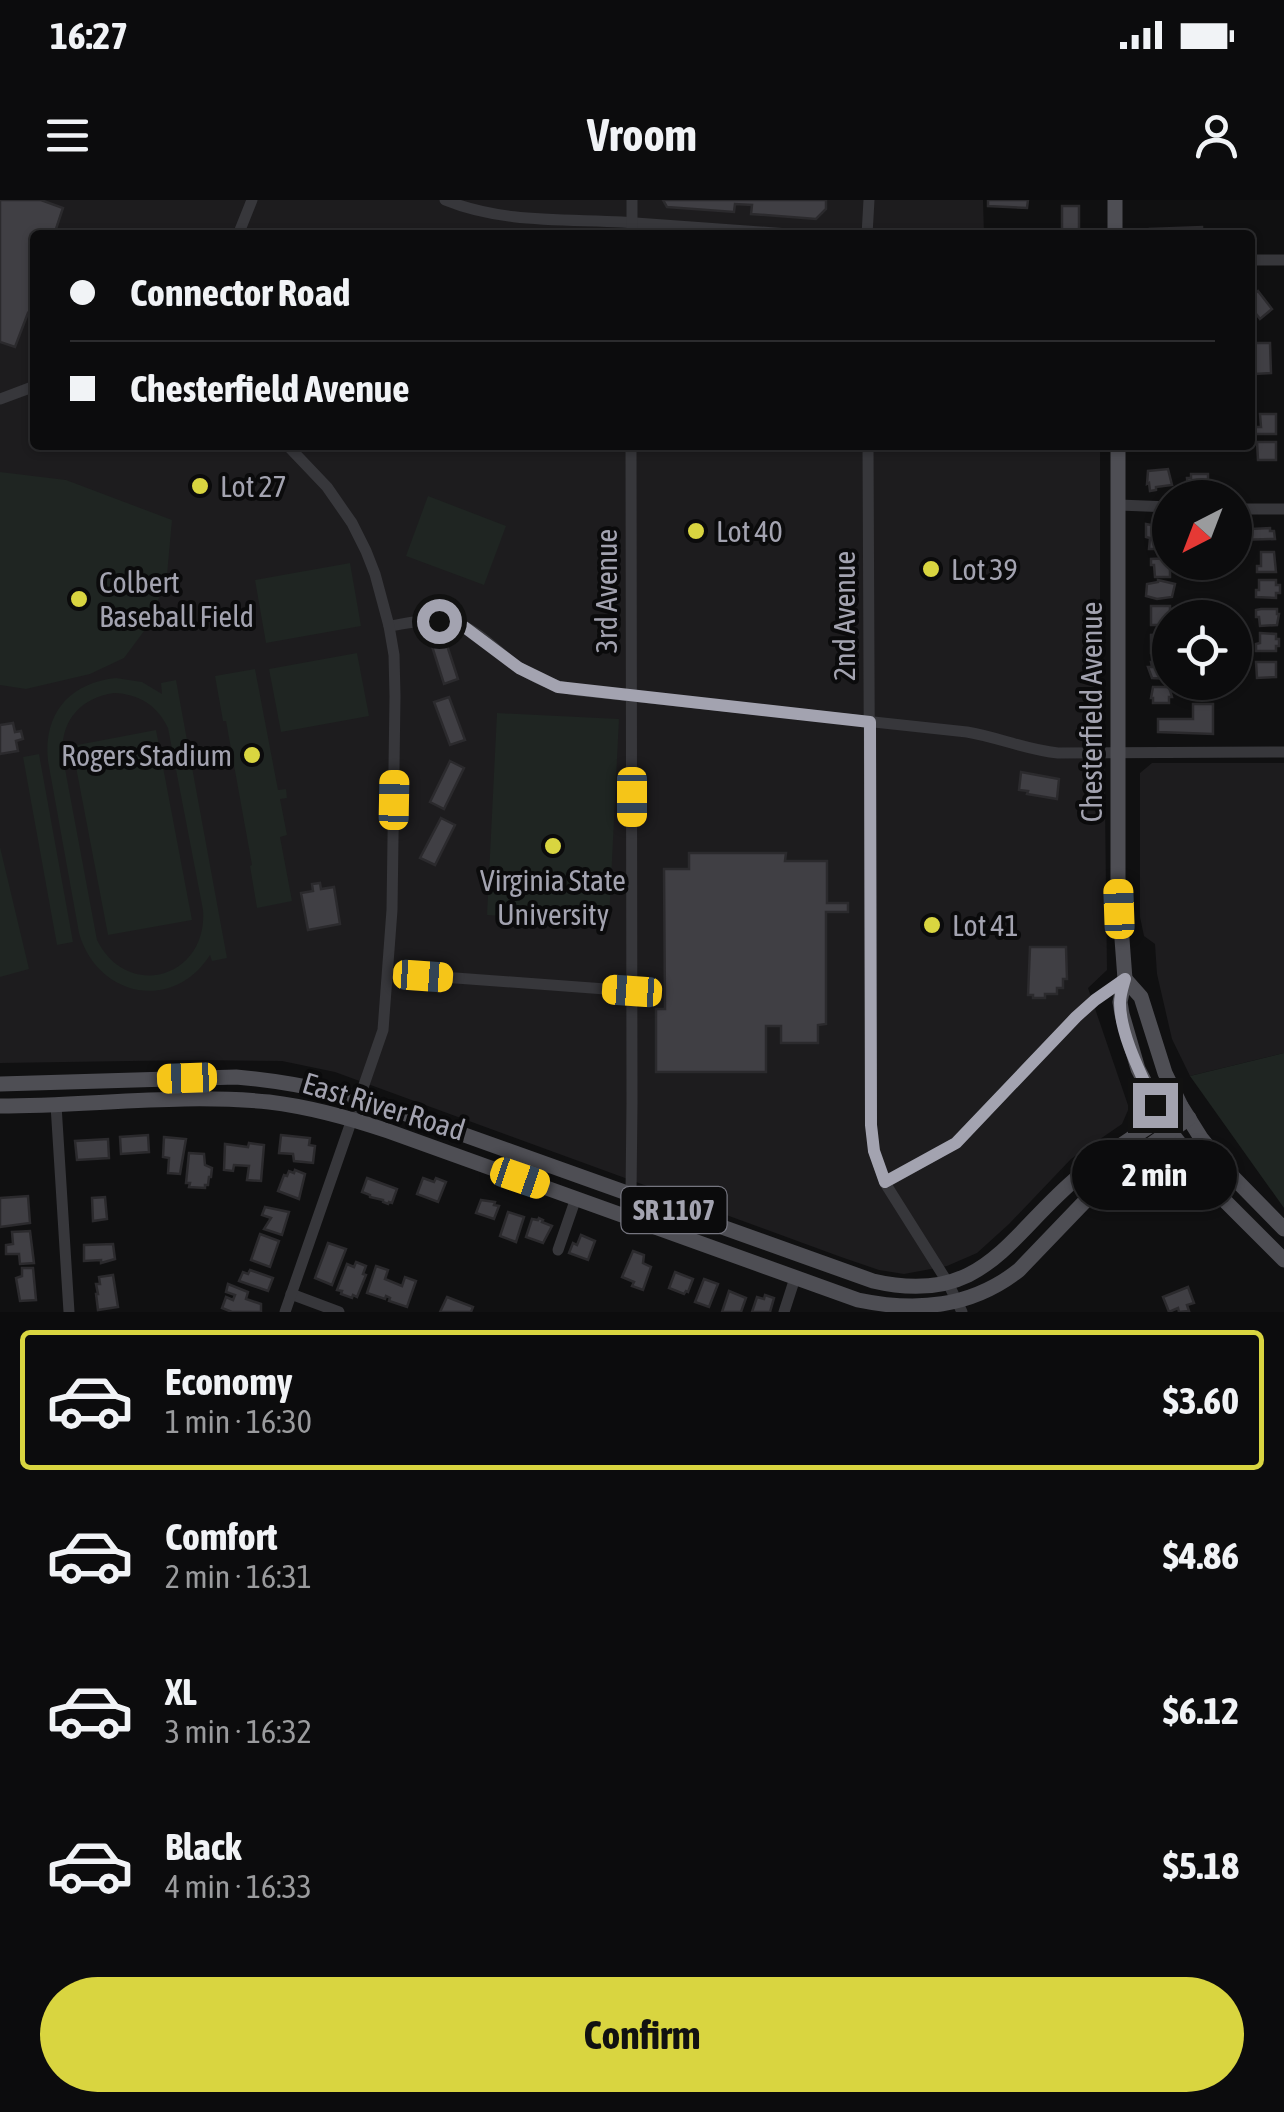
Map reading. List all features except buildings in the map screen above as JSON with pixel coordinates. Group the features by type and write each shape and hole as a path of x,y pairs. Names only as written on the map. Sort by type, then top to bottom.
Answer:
{"main road":[{"path":"1115,200 1115,230"},
{"name":"Chesterfield Avenue","path":"1118,450 1118,886 1125,979 1120,1002 1138,1068 1166,1125 1199,1172 1284,1260"},
{"name":"Chesterfield Avenue","path":"1125,979 1140,998 1159,1058 1185,1112 1224,1168 1284,1229"},
{"name":"East River Road","path":"0,1084 236,1078 302,1084 404,1112 873,1281 911,1286 948,1283"},
{"name":"East River Road","path":"0,1106 204,1099 281,1104 352,1119 879,1306 960,1308"},
{"path":"1166,1125 1185,1112"},
{"name":"SR 1107","path":"960,1308 1019,1270 1166,1125"},
{"name":"SR 1107","path":"948,1283 988,1264 1080,1176 1166,1125"},
{"path":"1128,1159 1199,1172"}],"street":[{"path":"240,230 252,200"},
{"path":"446,200 506,217 660,230"},
{"path":"632,200 632,229"},
{"path":"867,230 869,200"},
{"path":"1255,260 1284,260"},
{"path":"0,398 30,388"},
{"path":"285,1312 383,1030 395,710 394,655 375,574 352,523 316,473 292,450"},
{"name":"3rd Avenue","path":"624,1216 631,1194 631,450"},
{"name":"2nd Avenue","path":"868,450 871,1125 874,1151 885,1182 960,1308"},
{"path":"1119,505 1152,506"},
{"path":"1252,509 1284,508"},
{"path":"389,626 423,621 456,623 519,668 546,682 576,690 968,732 1042,751 1284,752"},
{"path":"388,974 632,991"},
{"path":"885,1182 956,1143 1076,1017 1125,979"},
{"path":"56,1104 69,1312"},
{"path":"558,1250 576,1198"},
{"path":"784,1312 795,1278"},
{"path":"291,1294 339,1312"}],"shaded area":[{"name":"Virginia State University","path":"0,200 983,200 984,230 30,230 30,450 1100,450 1100,721 1104,722 1107,970 1088,988 1129,1108 1122,1124 1071,1159 977,1253 947,1266 904,1274 879,1270 335,1072 282,1061 0,1063"},
{"name":"Colbert Baseball Field","path":"0,472 66,480 172,520 167,575 150,623 124,658 90,674 26,689 0,685"},
{"path":"428,496 506,526 484,585 406,556"},
{"path":"350,563 361,626 266,643 255,580"},
{"path":"357,653 369,716 281,732 269,669"},
{"name":"Rogers Stadium","path":"255,669 278,790 286,789 287,798 280,799 287,835 280,837 292,901 257,908 215,676"},
{"path":"116,678 142,682 162,694 161,683 176,680 227,958 212,961 210,955 176,985 157,990 137,990 102,972 88,955 79,933 48,744 55,715 63,704 85,686","holes":["123,694 153,707 168,728 203,910 201,933 193,952 180,965 163,973 145,975 127,971 110,959 97,940 63,758 64,734 74,714 91,700"]},
{"path":"497,713 619,719 609,921 487,915"},
{"path":"156,730 192,920 108,935 72,746"},
{"name":"Rogers Stadium","path":"39,754 73,942 57,945 23,757"},
{"path":"1152,763 1284,763 1284,1053 1190,1076 1172,1039 1157,974 1155,944 1144,936 1140,917 1140,773"},
{"path":"0,847 29,969 0,977"},
{"path":"1284,1053 1284,1208 1190,1076"}],"place":[{"name":"Lot 27","path":"200,486"},
{"name":"Lot 40","path":"696,531"},
{"name":"Lot 39","path":"931,569"},
{"name":"Colbert Baseball Field","path":"79,599"},
{"name":"Rogers Stadium","path":"252,755"},
{"name":"Virginia State University","path":"553,846"},
{"name":"Lot 41","path":"932,925"}],"route":[{"path":"439,621 463,626 519,668 558,687 870,722 871,1125 876,1163 885,1182 956,1143 1076,1017 1125,979 1120,1002 1122,1014 1138,1068 1155,1105"}]}
